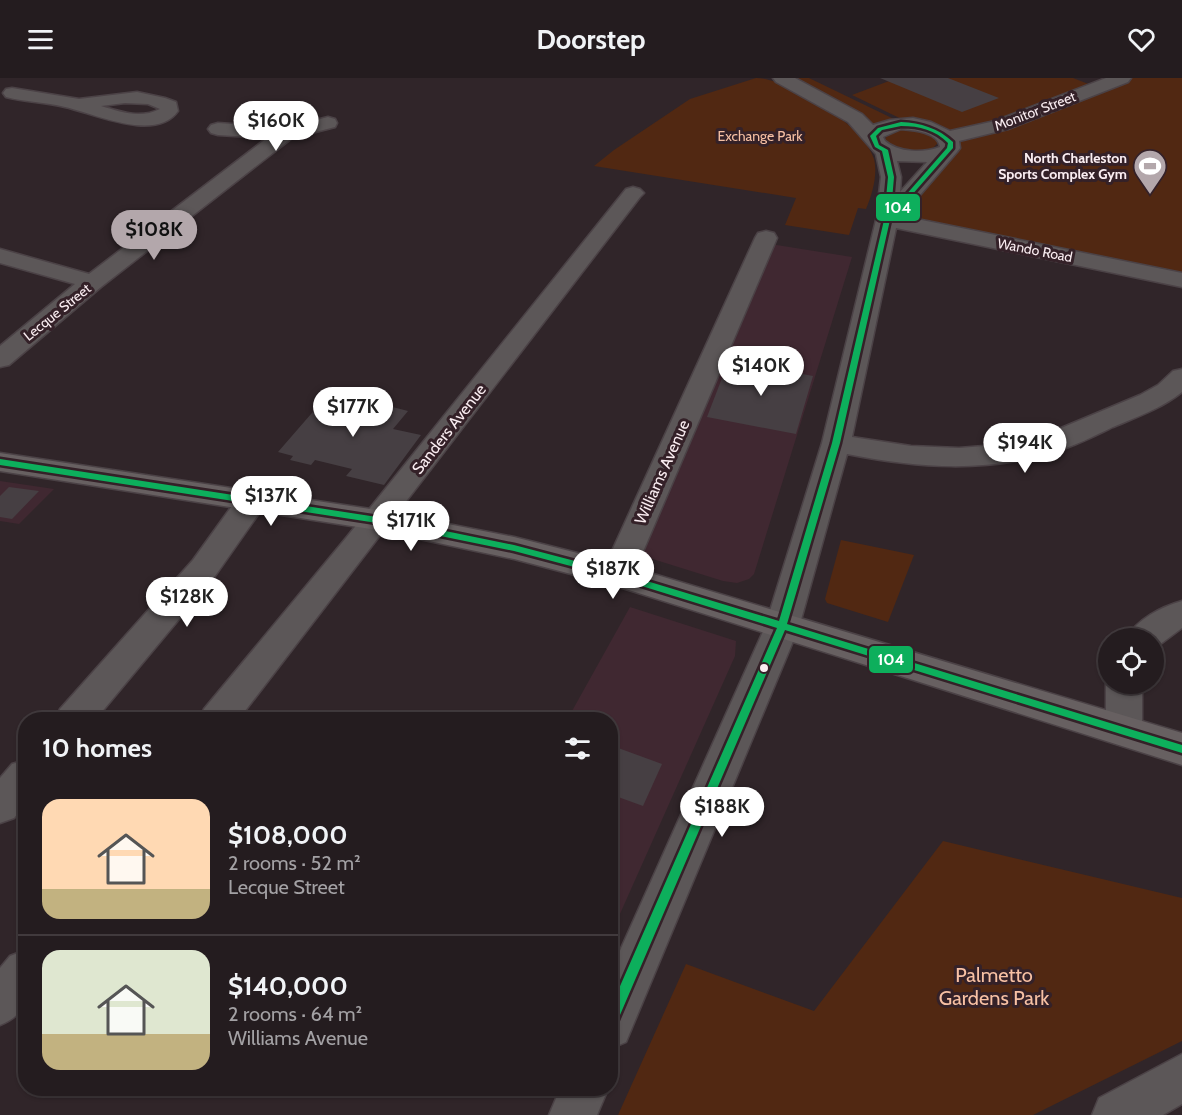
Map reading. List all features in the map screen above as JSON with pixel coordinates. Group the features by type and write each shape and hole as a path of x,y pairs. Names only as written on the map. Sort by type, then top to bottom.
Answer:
{"main road":[{"path":"0,462 254,499 377,520 514,548 617,575 1182,749"}],"street":[{"path":"6,96 39,78"},
{"path":"618,1007 782,627 836,442 887,220 891,177 879,143 855,118 782,78"},
{"path":"1073,78 1096,87"},
{"name":"Monitor Street","path":"879,143 917,157 1122,78"},
{"path":"6,96 80,104"},
{"path":"883,110 913,125 934,130 946,145 887,220"},
{"path":"218,129 285,134 328,123"},
{"path":"879,143 882,128 891,125 913,125"},
{"name":"Lecque Street","path":"0,358 93,282 285,134"},
{"name":"Sanders Avenue","path":"224,712 274,645 377,520 633,193"},
{"name":"Wando Road","path":"887,220 1182,280"},
{"name":"Williams Avenue","path":"617,575 766,238"},
{"path":"0,256 93,282"},
{"path":"836,442 891,454 925,458 995,456 1037,448 1106,420 1143,404 1178,383 1182,377"},
{"path":"81,712 204,568 254,499"},
{"path":"1157,628 1182,613"},
{"path":"1124,694 1124,731"},
{"path":"0,806 18,785"},
{"path":"0,1003 18,981"},
{"path":"1116,1115 1182,1078"},
{"path":"573,1115 581,1096"}],"shaded area":[{"path":"764,243 852,257 754,574 749,579 737,583 723,581 627,551"},
{"path":"0,481 54,489 19,524 0,521"},
{"path":"630,607 736,641 735,656 618,918 618,712 571,712"}],"green space":[{"name":"Exchange Park","path":"756,78 787,86 824,106 856,132 868,146 875,165 874,185 866,209 858,208 849,235 785,225 796,198 594,166 690,99"},
{"path":"791,78 809,78 896,120 873,126"},
{"path":"897,78 1073,78 1096,87 1123,78 1182,78 1182,280 887,220 951,143 852,95"},
{"path":"898,130 915,130 926,133 938,142 927,151 920,152 896,148 885,140 887,134"},
{"path":"841,540 914,555 888,622 827,603 825,599"},
{"name":"Palmetto Gardens Park","path":"943,841 1182,898 1182,1041 1033,1115 618,1115 686,964 814,1011"}],"building":[{"path":"880,78 948,78 999,98 962,112"},
{"path":"729,360 813,376 796,434 707,417"},
{"path":"331,391 408,411 393,429 421,435 384,485 346,476 352,469 315,460 311,465 290,460 293,456 278,452"},
{"path":"9,487 39,491 12,519 0,517 0,496"},
{"path":"618,748 662,764 643,806 618,797"}],"transit line":[{"name":"104","path":"901,124 928,128 951,143 950,148 887,220 891,177 885,150 877,146 873,136 880,129 901,124"},
{"name":"104","path":"618,1006 782,627 836,443 887,220"},
{"name":"104","path":"0,462 377,520 514,548 617,575 1182,749"}],"place":[{"name":"North Charleston Sports Complex Gym","path":"1150,195"}]}
